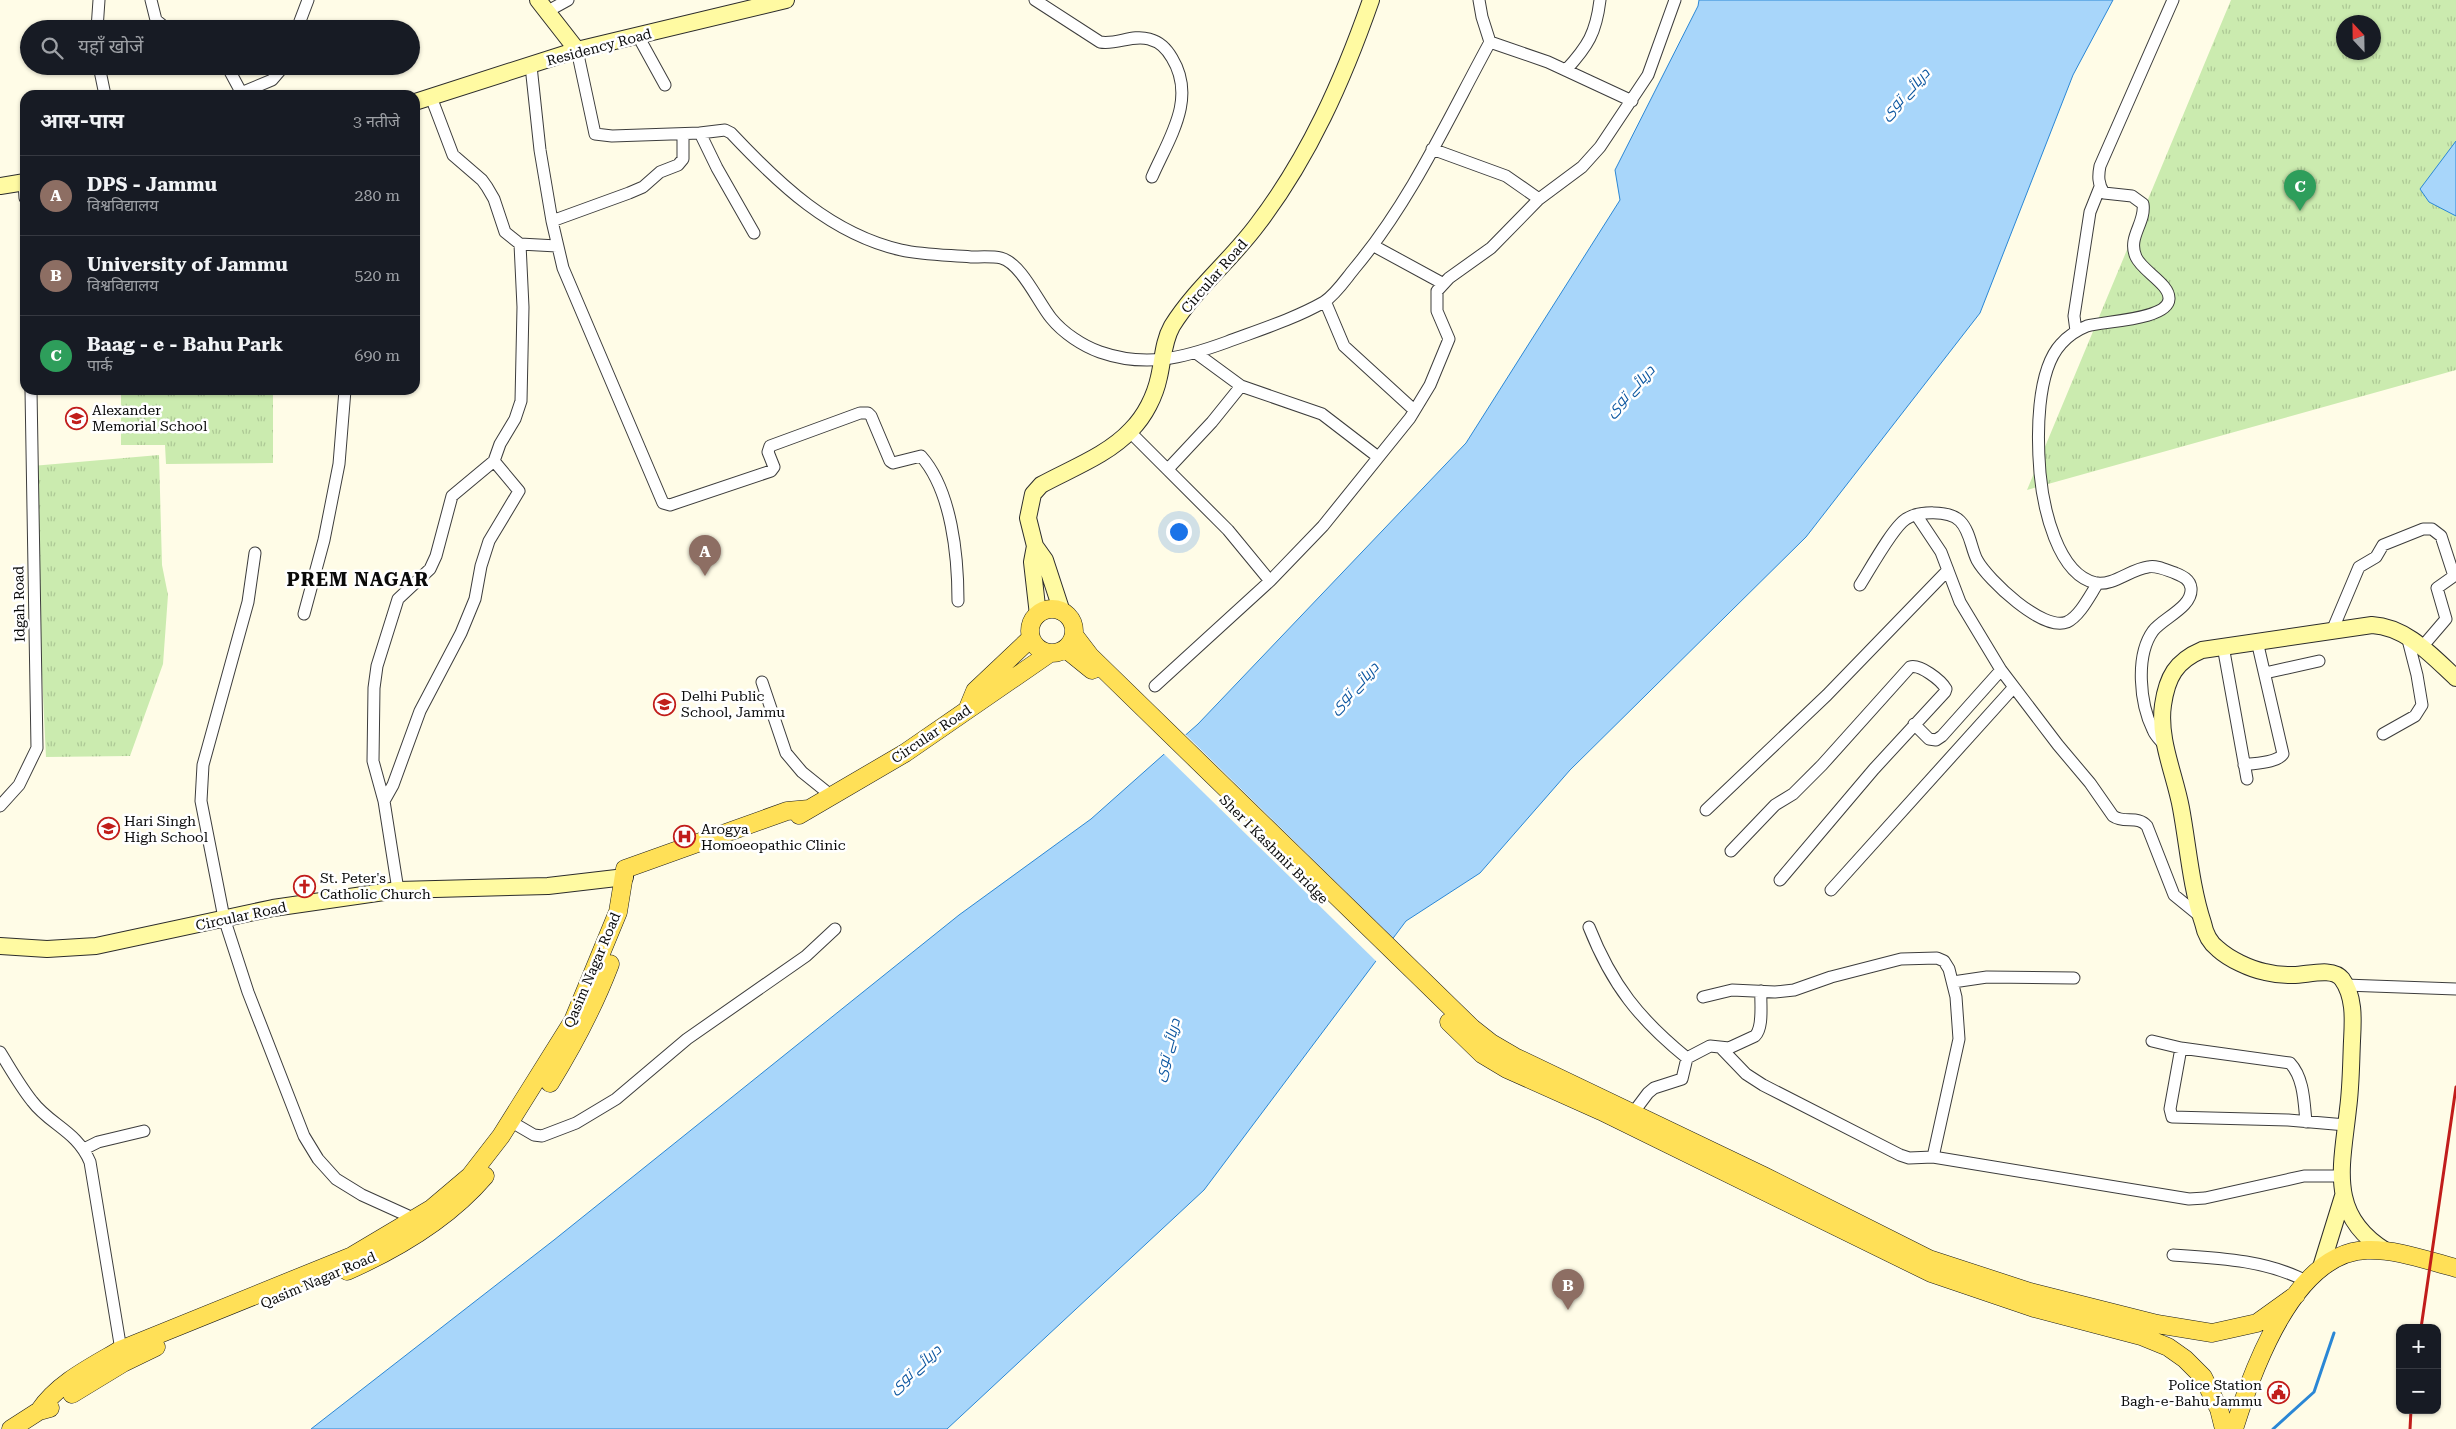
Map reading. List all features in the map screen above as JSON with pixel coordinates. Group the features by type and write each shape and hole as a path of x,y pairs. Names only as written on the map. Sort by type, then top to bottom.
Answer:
{"main road":[{"name":"Residency Road","path":"423,100 577,50 785,0"},
{"name":"Circular Road","path":"1035,546 1028,518 1033,494 1041,485 1113,445 1130,432 1142,418 1151,400 1166,342 1182,311 1230,260 1258,224 1308,149 1343,74 1371,0"},
{"path":"543,6 577,50"},
{"path":"0,186 20,183"},
{"path":"1035,546 1045,560 1062,612 1073,624 1063,646 1042,651 1031,638 1031,625 1038,615 1046,611 1062,612"},
{"path":"1035,546 1032,562 1038,615"},
{"path":"2386,1251 2371,1241 2356,1224 2343,1196 2341,1176 2353,1026 2345,984 2341,978 2328,973 2291,975 2262,972 2218,950 2210,942 2201,917 2181,809 2165,746 2162,707 2172,674 2188,656 2202,650 2372,624 2392,629 2407,636 2456,678"},
{"path":"968,708 975,691 1031,638"},
{"name":"Circular Road","path":"0,946 47,949 96,946 273,908 398,890 548,886 602,881 787,811 809,809 833,797 930,737 968,708 985,700 1063,646"},
{"name":"Sher I Kashmir Bridge","path":"1063,646 1087,659 1468,1032"},
{"name":"Qasim Nagar Road","path":"11,1429 39,1411 55,1406 122,1356 352,1256 430,1209 470,1176 515,1125 571,1050 596,1002 624,924 631,871"},
{"path":"1468,1032 1929,1259 2030,1292 2157,1324 2212,1332 2257,1322 2302,1289"},
{"path":"1468,1032 1482,1054 1507,1068 1930,1273 2034,1308 2141,1336 2168,1347 2186,1359 2203,1377 2218,1409 2224,1429"},
{"name":"Qasim Nagar Road","path":"122,1356 161,1345 344,1272 391,1249 449,1211 468,1194 498,1161 515,1125"},
{"path":"2321,1267 2343,1196"},
{"path":"2234,1429 2248,1386 2269,1337 2302,1289 2321,1267 2349,1253 2366,1250 2386,1251 2456,1268"}],"street":[{"path":"98,20 99,0"},
{"path":"151,0 156,20"},
{"path":"301,20 308,0"},
{"path":"543,6 568,0"},
{"path":"1035,0 1100,42 1110,44 1133,38 1147,38 1158,41 1166,48 1180,74 1183,99 1152,177"},
{"path":"577,50 595,134 612,136 683,135 725,130 731,132 804,204 825,219 876,243 902,250 937,255 1002,258 1018,269 1053,321 1081,342 1099,352 1122,358 1162,361 1196,353 1275,324 1325,301 1374,246 1401,207 1490,42 1479,0"},
{"path":"1566,70 1590,41 1598,17 1600,0"},
{"path":"1155,686 1270,581 1323,526 1414,410 1430,385 1449,339 1436,303 1437,290 1442,283 1491,248 1539,199 1588,161 1613,131 1655,59 1675,0"},
{"path":"2165,746 2153,732 2143,704 2141,674 2152,633 2186,602 2191,588 2189,582 2184,576 2157,567 2148,567 2098,583 2083,579 2074,571 2057,543 2044,505 2040,471 2041,390 2047,366 2060,344 2076,330 2145,316 2160,311 2168,304 2167,289 2146,271 2137,260 2133,250 2133,241 2145,213 2143,204 2132,196 2104,193 2100,187 2098,177 2100,166 2128,106 2172,0"},
{"path":"638,36 665,86"},
{"path":"1490,42 1566,70 1632,101"},
{"path":"531,66 540,150 552,221 563,268 664,503 670,505 771,471 774,467 768,452 770,446 860,413 868,413 892,463 921,456 940,490 956,548 958,601"},
{"path":"101,75 104,90"},
{"path":"231,75 236,90"},
{"path":"248,90 272,80 276,75"},
{"path":"423,100 453,155 482,180 494,199 505,232 520,244 557,246"},
{"path":"700,134 754,233"},
{"path":"552,221 630,194 643,187 660,172 678,165 683,160 683,135"},
{"path":"1432,149 1506,176 1539,199"},
{"path":"2076,330 2074,316 2090,212 2100,187"},
{"path":"398,890 384,800 374,761 374,688 377,666 394,607 403,593 430,569 436,556 452,496 494,461 500,444 516,419 522,401 523,307 520,244"},
{"path":"1374,246 1442,283"},
{"path":"1325,301 1344,346 1414,410"},
{"path":"1196,353 1241,386 1269,397 1315,410 1378,457"},
{"path":"1168,469 1212,422 1241,386"},
{"name":"Idgah Road","path":"0,806 19,785 37,748 31,395"},
{"path":"304,614 324,540 339,464 345,395"},
{"path":"1130,432 1234,536 1270,581"},
{"path":"384,800 393,785 420,710 461,632 475,599 481,566 489,541 518,491 494,461"},
{"path":"1860,585 1902,522 1917,516 1948,514 1961,522 1976,558 1990,576 2030,611 2048,622 2055,624 2070,620 2098,583"},
{"path":"1917,516 1941,552 1960,602 2001,670 2090,783 2113,816 2118,819 2139,820 2147,826 2174,895 2201,917"},
{"path":"2332,631 2359,567 2376,558 2383,545 2424,529 2432,529 2441,536 2454,576 2437,588 2446,619 2422,647"},
{"path":"255,553 248,602 203,765 200,785 201,801 224,918 248,992 297,1119 318,1159 336,1179 362,1195 415,1219"},
{"path":"1706,810 1826,695 1948,570"},
{"path":"2383,734 2415,716 2422,705 2407,636"},
{"path":"2244,766 2275,760 2283,754 2257,642"},
{"path":"2222,646 2247,779"},
{"path":"2265,673 2318,661"},
{"path":"1731,851 1775,805 1793,794 1822,765 1904,673 1914,666 1943,685 1946,689 1780,880"},
{"path":"1914,724 1929,740 1942,736 2001,670"},
{"path":"762,682 786,753 807,777 833,797"},
{"path":"1831,890 2014,687"},
{"path":"1590,928 1602,961 1626,997 1663,1039 1696,1053"},
{"path":"515,1125 542,1136 555,1133 616,1100 687,1039 806,956 835,929"},
{"path":"1702,997 1732,990 1794,990 1884,963 1916,958 1941,959 1947,965 1952,982 1958,1014 1959,1038 1933,1157"},
{"path":"1952,982 1987,978 2074,978"},
{"path":"2345,984 2456,988"},
{"path":"1633,1113 1654,1088 1682,1079 1696,1053 1712,1046 1721,1048 1735,1046 1758,1033 1761,991"},
{"path":"2152,1041 2181,1048 2290,1063 2300,1084 2306,1122"},
{"path":"1721,1048 1746,1074 1763,1085 1900,1155 1910,1158 1933,1157 2189,1199 2205,1198 2304,1176 2341,1176"},
{"path":"2181,1048 2170,1109 2172,1116 2346,1125"},
{"path":"0,1052 32,1102 76,1138 84,1149 93,1176 122,1356"},
{"path":"84,1149 98,1142 144,1131"},
{"path":"2174,1255 2218,1258 2276,1268 2302,1289"}],"green space":[{"path":"2231,0 2456,0 2456,370 2027,490"},
{"path":"121,395 273,395 273,463 166,464 165,445 121,445"},
{"path":"159,455 162,565 168,595 163,664 130,756 46,757 32,466"}],"water":[{"name":"دریائے توی","path":"1699,0 2113,0 2073,75 1980,313 1806,537 1570,770 1480,873 1406,921 1204,1190 947,1429 311,1429 554,1240 959,915 1091,819 1198,724 1466,443 1620,200 1615,170 1698,6"},
{"path":"2456,141 2456,216 2429,202 2420,189"}],"pier":[{"path":"1184,733 1395,940 1378,963 1162,752"}],"waterway":[{"path":"2273,1429 2314,1392 2334,1333"}],"railway":[{"path":"2422,1324 2456,1087"},
{"path":"2410,1429 2411,1414"}],"place":[{"name":"Baag - e - Bahu Park","path":"2300,211"},
{"name":"Alexander Memorial School","path":"76,418"},
{"name":"DPS - Jammu","path":"705,576"},
{"name":"Delhi Public School, Jammu","path":"665,704"},
{"name":"Hari Singh High School","path":"108,829"},
{"name":"Arogya Homoeopathic Clinic","path":"685,837"},
{"name":"St. Peter's Catholic Church","path":"304,886"},
{"name":"University of Jammu","path":"1568,1310"},
{"name":"Police Station Bagh-e-Bahu Jammu","path":"2278,1393"}],"district":[{"name":"PREM NAGAR","path":"358,579"}]}
